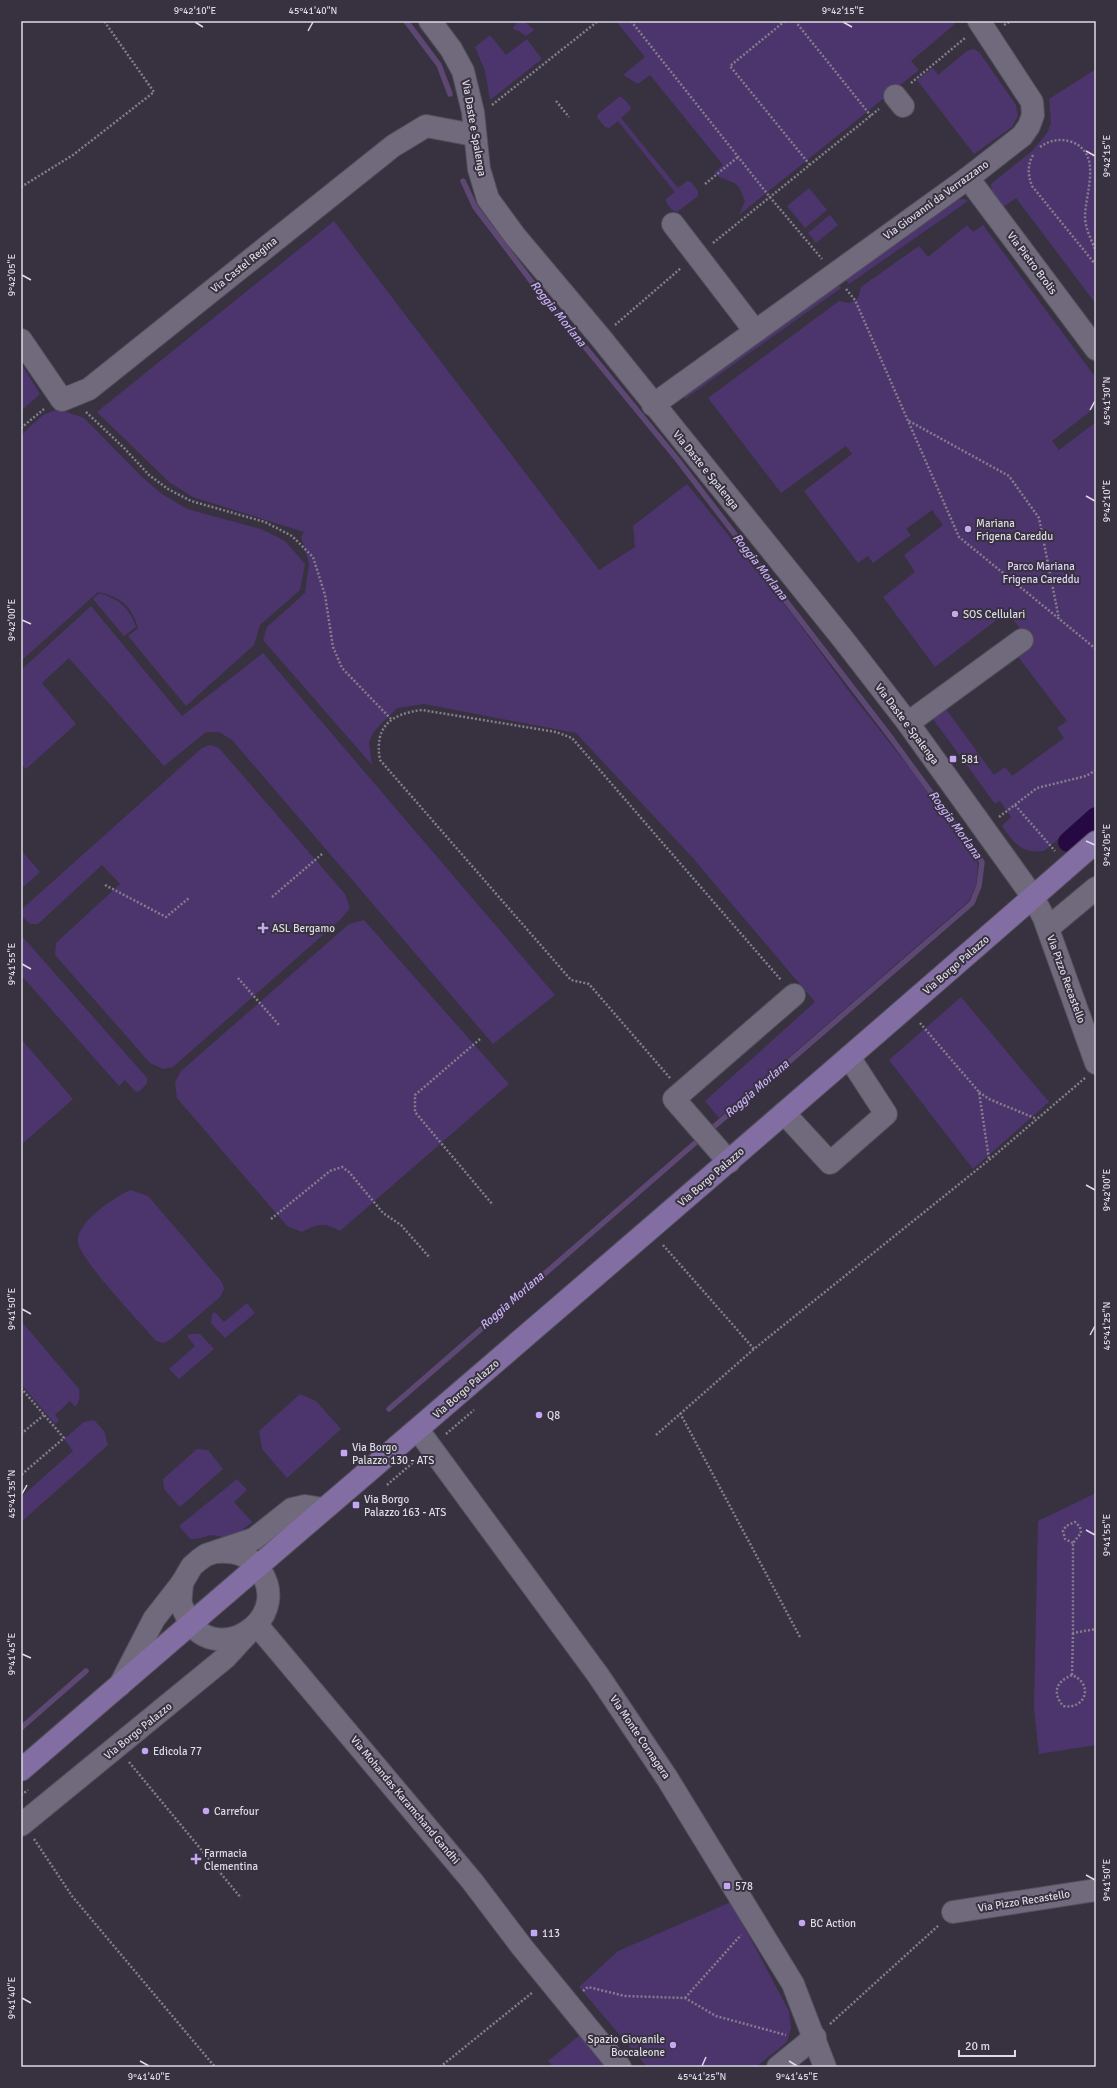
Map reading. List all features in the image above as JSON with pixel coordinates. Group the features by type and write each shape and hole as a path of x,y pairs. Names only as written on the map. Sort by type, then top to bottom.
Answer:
{"main road":[{"name":"Via Borgo Palazzo","path":"21,1770 190,1623 418,1430 724,1156 784,1113 1096,842"}],"street":[{"name":"Via Daste e Spalenga","path":"430,21 451,49 463,71 473,112 474,135 479,169 488,199 515,236 600,337 653,405 843,639 908,723 1033,897"},
{"name":"Via Giovanni da Verrazzano","path":"653,405 755,331 843,286 968,178 1022,136 1029,126 1033,115 1032,102 983,27"},
{"name":"Via Castel Regina","path":"62,400 90,389 393,146 426,126 474,135"},
{"name":"Via Pietro Brolis","path":"968,178 1096,349"},
{"path":"673,224 755,331"},
{"path":"21,340 62,400"},
{"path":"908,723 1022,640"},
{"path":"1048,928 1096,888"},
{"name":"Via Pizzo Recastello","path":"1033,897 1048,928 1093,1069"},
{"path":"724,1156 674,1098 794,995"},
{"path":"784,1113 830,1163 886,1114 849,1057"},
{"name":"Via Monte Cornagera","path":"418,1430 603,1681 667,1778 793,1984 815,2037 825,2067"},
{"name":"Via Borgo Palazzo","path":"120,1685 154,1618 182,1583 192,1566 202,1557 254,1539 292,1509 305,1506 323,1510"},
{"name":"Via Borgo Palazzo","path":"22,1824 118,1748 225,1658 263,1616 268,1596 267,1585 257,1566 245,1556 230,1552 215,1552"},
{"name":"Via Borgo Palazzo","path":"182,1583 181,1604 190,1623 208,1636 222,1639 236,1638 253,1628"},
{"name":"Via Mohandas Karamchand Gandhi","path":"253,1628 472,1881 548,1980 620,2067"},
{"name":"Via Pizzo Recastello","path":"953,1912 1096,1890"},
{"path":"778,2067 815,2037"}],"path":[{"path":"21,187 73,155 154,92 104,21"},
{"path":"473,112 484,112 598,21"},
{"path":"631,21 738,158 854,300 909,420 960,537 1096,649"},
{"path":"785,21 730,66 810,165"},
{"path":"795,21 871,116"},
{"path":"600,337 697,256 871,116 899,101 983,27"},
{"path":"556,101 569,117"},
{"path":"1038,149 1046,143 1056,140 1066,140 1083,150 1089,159 1091,168 1085,218 1089,235 1096,252"},
{"path":"1035,153 1029,166 1028,176 1032,186 1095,264"},
{"path":"705,184 738,158"},
{"path":"21,428 42,410 62,400 90,413 149,475 168,489 191,502 265,522 292,536 313,556 325,595 333,647 342,668 391,719"},
{"path":"909,420 1009,476 1039,518 1059,620"},
{"path":"682,1092 589,984 571,980 380,760 378,746 382,731 391,719 403,713 422,710 556,732 572,738 794,995"},
{"path":"995,820 1037,788 1086,776 1096,770"},
{"path":"1015,805 1068,866"},
{"path":"272,897 322,854"},
{"path":"105,885 166,917 189,898"},
{"path":"238,978 279,1025"},
{"path":"906,1007 979,1092 989,1099 1037,1120"},
{"path":"480,1039 415,1095 415,1112 493,1204"},
{"path":"656,1435 754,1349 1037,1120 1093,1069"},
{"path":"979,1092 989,1160"},
{"path":"271,1219 330,1171 342,1167 350,1172 383,1213 401,1225 430,1258"},
{"path":"662,1245 754,1349"},
{"path":"21,1388 64,1438 21,1474"},
{"path":"680,1413 800,1637"},
{"path":"21,1434 44,1415"},
{"path":"1072,1675 1073,1542 1081,1533 1080,1527 1075,1522 1066,1526 1063,1531 1065,1539 1073,1542"},
{"path":"1073,1633 1096,1629"},
{"path":"1072,1675 1080,1679 1084,1694 1078,1704 1072,1707 1063,1706 1057,1698 1057,1689 1062,1680 1072,1675"},
{"path":"118,1748 241,1898"},
{"path":"22,1824 72,1896 215,2067"},
{"path":"815,2037 953,1912"},
{"path":"685,1998 755,1920"},
{"path":"440,2067 548,1980"},
{"path":"568,2003 588,1987 625,1996 685,1998 716,2016 793,2037"}],"green space":[{"path":"518,21 524,21 534,30 526,36 519,31 514,30 513,28"},
{"path":"616,21 956,21 954,25 911,61 919,70 739,215 745,201 739,187 714,173 723,165 650,75 638,84 623,75 645,57"},
{"path":"490,35 506,55 527,39 542,59 490,100 485,71 475,47"},
{"path":"974,49 979,52 1016,105 1018,116 1012,127 974,154 917,80 933,68 938,75 967,51"},
{"path":"1096,69 1096,304 1016,198 1003,207 992,192 991,184 1032,151 1047,133 1051,123 1049,99"},
{"path":"619,97 622,97 631,107 630,110 621,118 678,188 687,181 691,182 698,191 698,196 677,212 670,207 666,199 675,192 618,121 609,128 605,127 597,117 598,114"},
{"path":"809,188 827,210 805,228 787,206"},
{"path":"964,199 968,201 849,284 844,278 953,200"},
{"path":"830,215 838,225 816,243 808,233"},
{"path":"334,221 599,570 635,547 633,526 687,484 792,614 851,694 912,771 978,863 976,885 969,901 719,1118 705,1101 815,1002 692,857 576,733 424,704 397,708 374,731 369,742 372,765 263,640 267,627 305,593 309,563 301,537 304,532 193,497 169,482 97,412"},
{"name":"Parco Mariana Frigena Careddu","path":"967,225 973,232 983,225 1096,378 1096,407 1052,441 1059,450 1096,422 1096,807 1044,851 1029,851 1019,846 1010,838 1002,826 1011,817 1000,801 995,804 933,719 946,709 994,775 1005,767 1012,776 1064,738 1057,728 1067,721 1016,654 1031,642 1007,612 935,667 883,597 915,572 904,555 943,525 932,510 906,529 911,535 873,563 868,556 858,563 804,491 852,454 846,446 781,493 708,398 839,301 850,303 858,298 861,287 919,246 928,257"},
{"path":"837,282 841,288 685,399 683,394"},
{"path":"21,363 40,394 21,411"},
{"path":"58,409 84,418 143,478 162,494 187,509 261,529 285,541 305,564 300,590 260,625 254,645 186,706 128,636 138,628 132,613 124,603 113,596 106,594 98,592 21,661 21,435 43,415"},
{"path":"99,593 112,598 122,605 130,614 136,627 124,636 93,599"},
{"path":"91,606 182,716 263,653 555,995 493,1044 232,740 219,732 206,732 164,766 69,658 42,683 76,724 26,769 21,764 21,670"},
{"path":"210,745 219,748 345,894 350,908 341,919 173,1067 163,1069 150,1063 55,955 56,943 120,884 102,865 38,924 30,924 21,915 21,910 202,748"},
{"path":"21,850 40,872 21,889"},
{"path":"364,920 509,1084 340,1231 329,1226 321,1225 312,1227 302,1232 287,1226 177,1098 175,1082 181,1071 349,924"},
{"path":"21,935 147,1078 147,1083 139,1092 135,1091 125,1080 119,1086 21,975"},
{"path":"961,997 1049,1102 973,1169 889,1060"},
{"path":"21,1039 73,1099 21,1145"},
{"path":"130,1190 148,1196 222,1282 224,1289 220,1297 171,1339 164,1343 156,1341 112,1292 89,1263 81,1251 78,1242 79,1234 83,1226 98,1211 115,1198"},
{"path":"247,1303 255,1313 225,1338 211,1323 212,1314 215,1312 224,1322"},
{"path":"21,1321 79,1389 80,1394 77,1405 75,1407 70,1401 55,1415 59,1420 55,1424 21,1384"},
{"path":"190,1334 200,1334 214,1349 179,1379 169,1369 195,1346 187,1336"},
{"path":"300,1394 316,1401 341,1429 287,1478 262,1449 259,1431"},
{"path":"94,1420 104,1431 108,1445 21,1522 21,1497 73,1451 64,1439 84,1422"},
{"path":"197,1449 208,1450 223,1469 180,1507 164,1489 163,1479"},
{"path":"237,1479 247,1490 234,1502 252,1522 230,1540 212,1535 190,1539 179,1526"},
{"path":"1096,1493 1096,1745 1039,1754 1034,1708 1038,1521"},
{"path":"731,1902 789,2011 791,2028 787,2042 756,2067 647,2067 579,1987 618,1951"},
{"path":"580,2035 607,2067 553,2067 548,2061"}],"waterway":[{"name":"Roggia Morlana","path":"406,21 439,65 450,94"},
{"name":"Roggia Morlana","path":"463,181 475,207 535,286 677,459 892,739 982,862 979,886 972,903 709,1131"},
{"path":"1068,842 1096,817"},
{"name":"Roggia Morlana","path":"389,1409 702,1137"},
{"name":"Roggia Morlana","path":"21,1728 86,1671"}],"place":[{"name":"Mariana Frigena Careddu","path":"968,529"},
{"name":"SOS Cellulari","path":"955,614"},
{"name":"581","path":"953,759"},
{"name":"ASL Bergamo","path":"263,928"},
{"name":"Q8","path":"539,1415"},
{"name":"Via Borgo Palazzo 130 - ATS","path":"344,1453"},
{"name":"Via Borgo Palazzo 163 - ATS","path":"356,1505"},
{"name":"Edicola 77","path":"145,1751"},
{"name":"Carrefour","path":"206,1811"},
{"name":"Farmacia Clementina","path":"196,1859"},
{"name":"578","path":"727,1886"},
{"name":"BC Action","path":"802,1923"},
{"name":"113","path":"534,1933"},
{"name":"Spazio Giovanile Boccaleone","path":"673,2045"}]}
